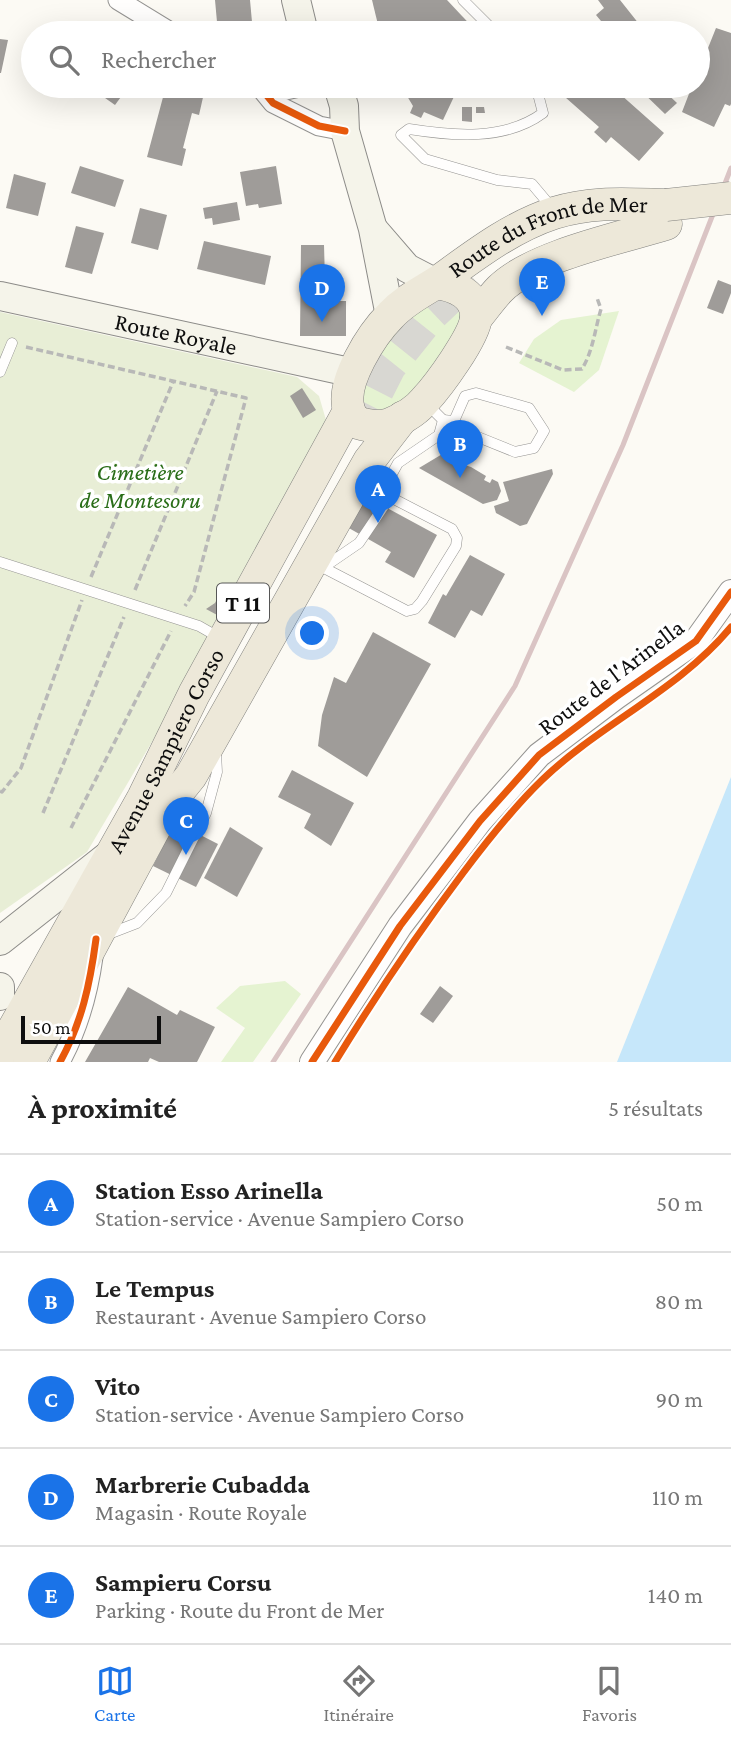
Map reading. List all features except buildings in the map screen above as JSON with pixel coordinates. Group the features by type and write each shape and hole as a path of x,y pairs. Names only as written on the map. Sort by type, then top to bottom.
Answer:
{"main road":[{"path":"296,0 301,21"},
{"path":"313,0 317,21"},
{"path":"315,98 345,131"},
{"path":"342,98 345,131 373,229 390,316"},
{"name":"Route du Front de Mer","path":"424,413 460,354 476,318 501,287 534,268 666,214 731,198"},
{"name":"Route du Front de Mer","path":"357,428 348,391 354,373 368,345 390,316 411,297 436,283 490,243 555,213 601,203 666,214"},
{"name":"Route du Front de Mer","path":"477,281 513,250 572,226 619,213 731,219"},
{"path":"373,229 407,268 436,283 452,285 462,291 474,305 476,318"},
{"name":"Route Royale","path":"0,296 354,373"},
{"path":"357,428 358,423 375,427 424,413"},
{"name":"Avenue Sampiero Corso","path":"3,1041 111,853 155,802 191,776 214,736 239,682 315,573 369,461 424,413"},
{"name":"Avenue Sampiero Corso","path":"29,1062 96,939 223,640 357,428"},
{"name":"T 11","path":"155,802 204,701 357,428"},
{"path":"0,941 111,853"},
{"path":"0,987 0,996"}],"street":[{"path":"118,0 152,21"},
{"path":"269,98 273,103 319,126 345,131"},
{"path":"292,113 300,98"},
{"name":"Route de l'Arinella","path":"312,1062 400,926 505,792 539,755 615,697 696,641 731,592"},
{"path":"60,1062 75,1034 90,981 96,939"}],"lane":[{"path":"463,0 484,21"},
{"path":"539,98 543,113 526,125 476,135 438,134 409,129 401,135 425,159 497,180 532,184 555,213"},
{"path":"0,372 12,343"},
{"path":"424,413 454,421 463,430 515,452 534,448 544,431 529,408 476,393 465,396 454,421"},
{"path":"315,573 359,543 390,497 388,481 398,463 439,435 424,413"},
{"path":"315,573 407,611 422,601 456,547 457,538 452,529 390,497"},
{"path":"0,562 199,625 223,640"},
{"path":"96,939 137,923 166,893 206,813 217,772 214,736"}],"path":[{"path":"506,347 563,370 582,369 591,356 594,331 601,309 597,298"},
{"path":"12,343 246,398 194,592 177,619 71,828"},
{"path":"43,813 217,391"}],"green space":[{"path":"431,296 458,303 464,325 399,410 370,412 363,405 362,377 415,308"},
{"path":"619,311 599,370 574,392 519,363 534,339 561,320"},
{"name":"Cimetière de Montesoru","path":"0,312 297,377 319,396 326,420 267,547 87,852 0,913"},
{"path":"285,981 301,994 253,1062 221,1062 245,1028 216,1008 240,986"}],"water":[{"path":"731,777 731,1062 617,1062"}],"tunnel":[{"path":"356,434 390,367 430,317 472,277"}],"railway":[{"path":"273,1062 515,686 623,445 731,168"}],"cycle path":[{"path":"269,98 273,103 319,126 345,131"},
{"path":"312,1062 400,926 480,821 539,755 696,641 731,592"},
{"path":"335,1062 429,919 520,802 589,741 688,670 731,627"},
{"path":"60,1062 84,1002 96,939"}],"place":[{"name":"Sampieru Corsu","path":"542,316"},
{"name":"Marbrerie Cubadda","path":"322,322"},
{"name":"Le Tempus","path":"460,478"},
{"name":"Station Esso Arinella","path":"378,523"},
{"name":"Vito","path":"186,855"}]}
